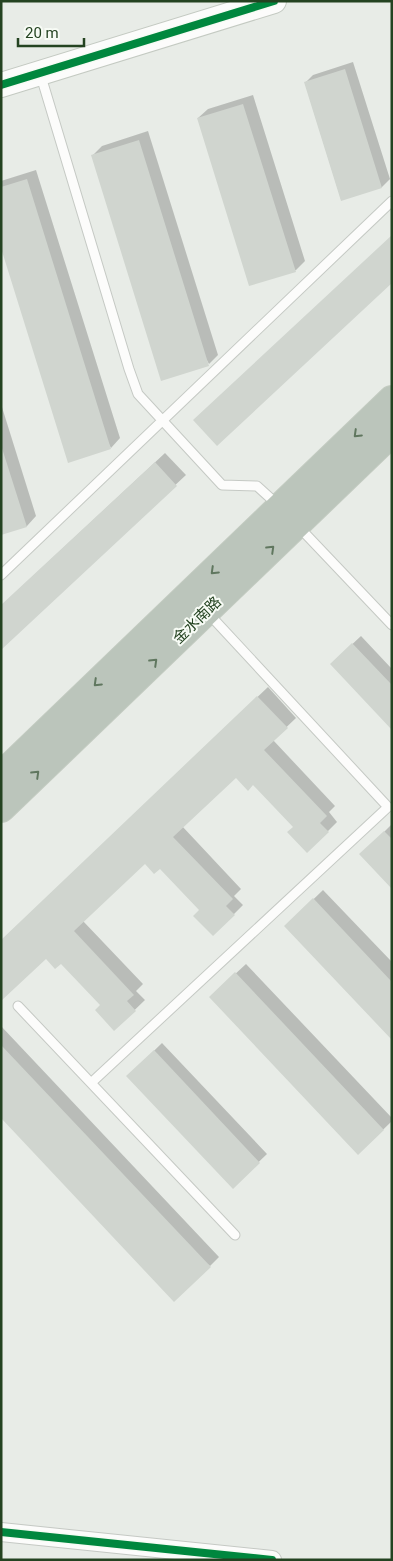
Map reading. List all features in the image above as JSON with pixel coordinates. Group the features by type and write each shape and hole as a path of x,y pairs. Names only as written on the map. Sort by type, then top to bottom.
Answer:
{"highway":[{"name":"金水南路","path":"1,808 206,611 392,400"},
{"name":"金水南路","path":"1,776 288,516 392,432"}],"street":[{"path":"1,84 274,1"},
{"path":"1,1532 272,1560"}],"lane":[{"path":"40,73 128,369 138,394 222,485 257,486 392,625"},
{"path":"1,575 392,201"},
{"path":"91,1083 388,807 206,611"},
{"path":"18,1006 236,1235"}],"building":[{"path":"345,69 382,188 341,201 304,82"},
{"path":"243,104 296,272 249,286 197,118"},
{"path":"139,140 209,366 161,381 91,155"},
{"path":"27,179 111,449 68,463 1,248 1,187"},
{"path":"392,235 392,283 217,446 193,420"},
{"path":"1,445 27,527 1,535"},
{"path":"155,462 177,486 1,650 1,605"},
{"path":"352,643 392,685 392,730 330,664"},
{"path":"257,696 288,728 264,750 327,816 320,823 329,832 307,853 287,832 293,827 253,785 248,791 236,778 173,837 233,899 226,906 235,915 213,936 193,916 199,910 160,869 154,874 145,864 74,931 134,995 127,1001 136,1011 114,1031 95,1010 100,1005 61,964 55,969 46,959 1,1001 1,940"},
{"path":"384,831 392,839 392,889 359,854"},
{"path":"313,898 392,982 392,1040 284,926"},
{"path":"235,972 384,1130 358,1155 209,997"},
{"path":"1,1045 211,1267 174,1302 1,1118"},
{"path":"154,1050 260,1163 233,1189 126,1076"}],"cycle path":[{"path":"1,85 274,1"},
{"path":"1,1532 272,1560"}]}
